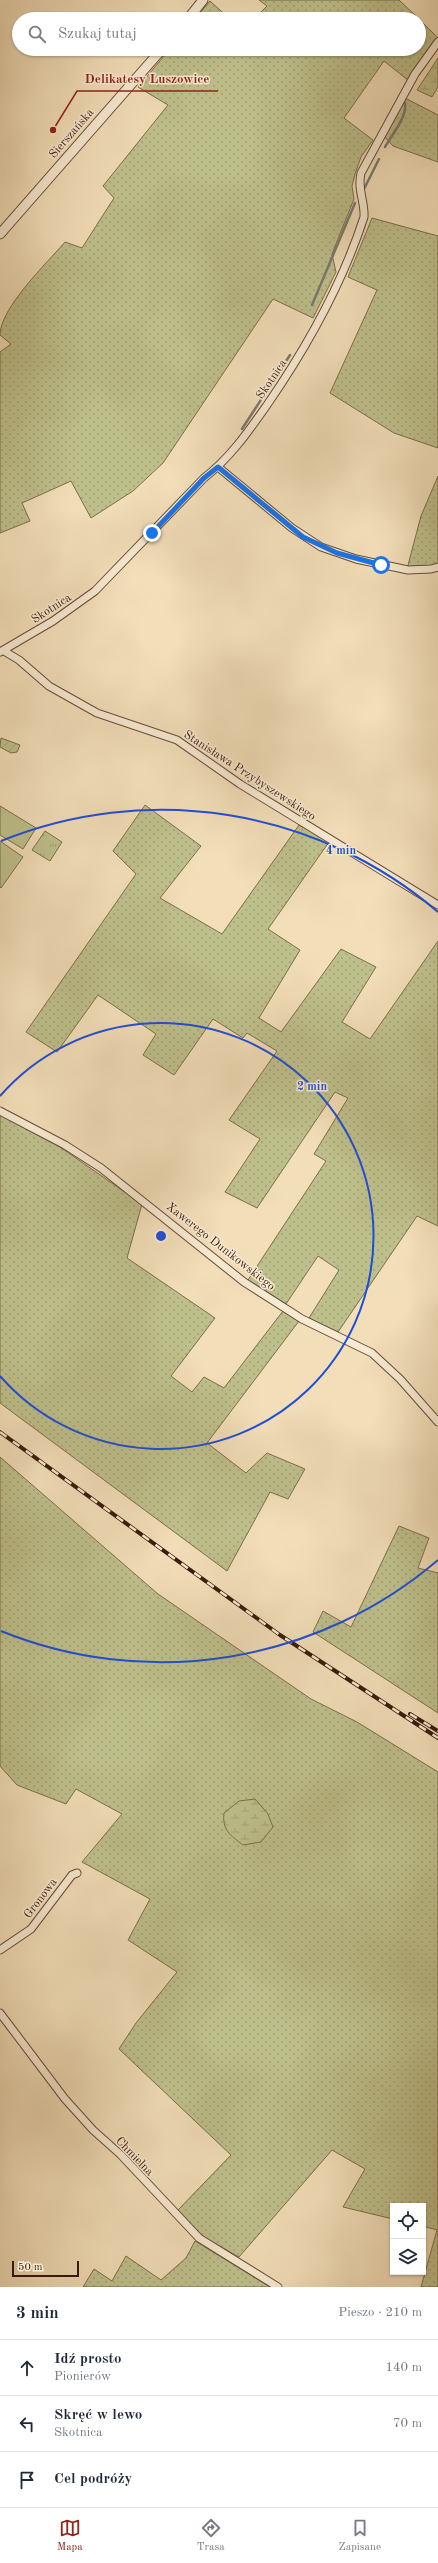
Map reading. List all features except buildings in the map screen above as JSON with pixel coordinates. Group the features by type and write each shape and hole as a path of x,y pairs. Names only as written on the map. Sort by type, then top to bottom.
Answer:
{"street":[{"path":"194,12 203,0"},
{"name":"Skotnica","path":"2,652 52,622 95,591 204,478 218,467 242,440 300,355 320,322 364,217 365,210 358,184 361,173 416,74 438,42"},
{"name":"Sierszańska","path":"0,234 156,56"},
{"path":"218,467 292,528 321,546 356,559 408,570 431,569 438,566"},
{"name":"Stanisława Przybyszewskiego","path":"2,652 19,660 50,686 97,713 177,740 240,784 438,905"},
{"name":"Xawerego Dunikowskiego","path":"0,1111 65,1145 101,1168 244,1282 302,1319 372,1353 400,1379 438,1422"},
{"name":"Gronowa","path":"0,1950 31,1929 72,1875 77,1873"},
{"name":"Chmielna","path":"0,2013 65,2099 93,2130 121,2155 199,2238 278,2287"}],"green space":[{"path":"259,0 399,0 412,12 261,12 267,6"},
{"path":"210,1 222,12 201,12"},
{"path":"426,26 438,38 426,56"},
{"path":"164,56 426,56 409,81 384,61 344,118 373,140 361,157 352,186 354,199 332,254 336,272 313,318 273,299 163,463 133,491 91,518 71,481 22,503 30,521 0,533 0,352 11,344 0,335 2,324 16,299 65,242 82,248 114,198 103,186 168,105 138,87"},
{"path":"438,58 438,87 432,97 417,90"},
{"path":"403,97 438,115 438,162 393,146 380,132"},
{"path":"372,218 438,236 438,448 394,433 330,393 377,290 348,277"},
{"path":"438,476 438,564 429,568 407,569 421,516"},
{"path":"1,738 20,745 17,752 11,753 0,747"},
{"path":"145,805 201,846 160,898 222,934 299,825 329,842 268,929 300,950 259,1018 281,1032 341,949 376,967 342,1022 370,1039 438,941 438,1226 417,1216 338,1332 309,1318 339,1270 318,1256 286,1304 248,1280 326,1161 314,1154 348,1098 335,1092 257,1208 225,1192 260,1139 229,1120 277,1051 247,1033 243,1038 213,1019 174,1075 143,1055 156,1034 98,995 57,1052 26,1032 136,874 113,851"},
{"path":"0,806 36,828 23,849 0,835"},
{"path":"45,831 62,842 50,861 32,850"},
{"path":"0,841 23,857 1,888 0,887"},
{"path":"0,1115 60,1147 142,1204 127,1258 215,1318 171,1376 192,1392 204,1377 224,1388 283,1311 299,1321 207,1443 246,1473 267,1453 305,1469 288,1499 270,1492 227,1571 0,1403"},
{"path":"0,1457 158,1594 311,1699 357,1722 438,1772 438,2287 421,2287 424,2275 426,2275 426,2269 437,2230 426,2227 426,2203 390,2203 390,2218 343,2207 365,2169 332,2150 239,2257 202,2236 178,2210 231,2155 119,2049 136,2023 177,1972 128,1940 150,1899 82,1862 122,1814 76,1789 66,1804 17,1785 0,1766"},
{"path":"399,1526 429,1538 418,1568 438,1573 438,1713 313,1632 323,1611 351,1627"},
{"path":"255,1799 268,1814 273,1827 261,1842 243,1845 228,1832 224,1824 224,1813 239,1801"},
{"path":"195,2241 270,2287 83,2287 94,2269 112,2281 126,2256 161,2280 186,2258"}],"waterway":[{"path":"385,147 404,114 405,103"},
{"path":"363,191 379,159"},
{"path":"312,305 355,203"},
{"path":"242,429 290,355"}],"railway":[{"path":"0,1432 280,1635 438,1738"},
{"path":"410,1714 438,1731"}],"place":[{"name":"Delikatesy Luszowice","path":"53,130"}],"route":[{"path":"152,533 204,478 218,467 303,537 337,553 381,565"}]}
